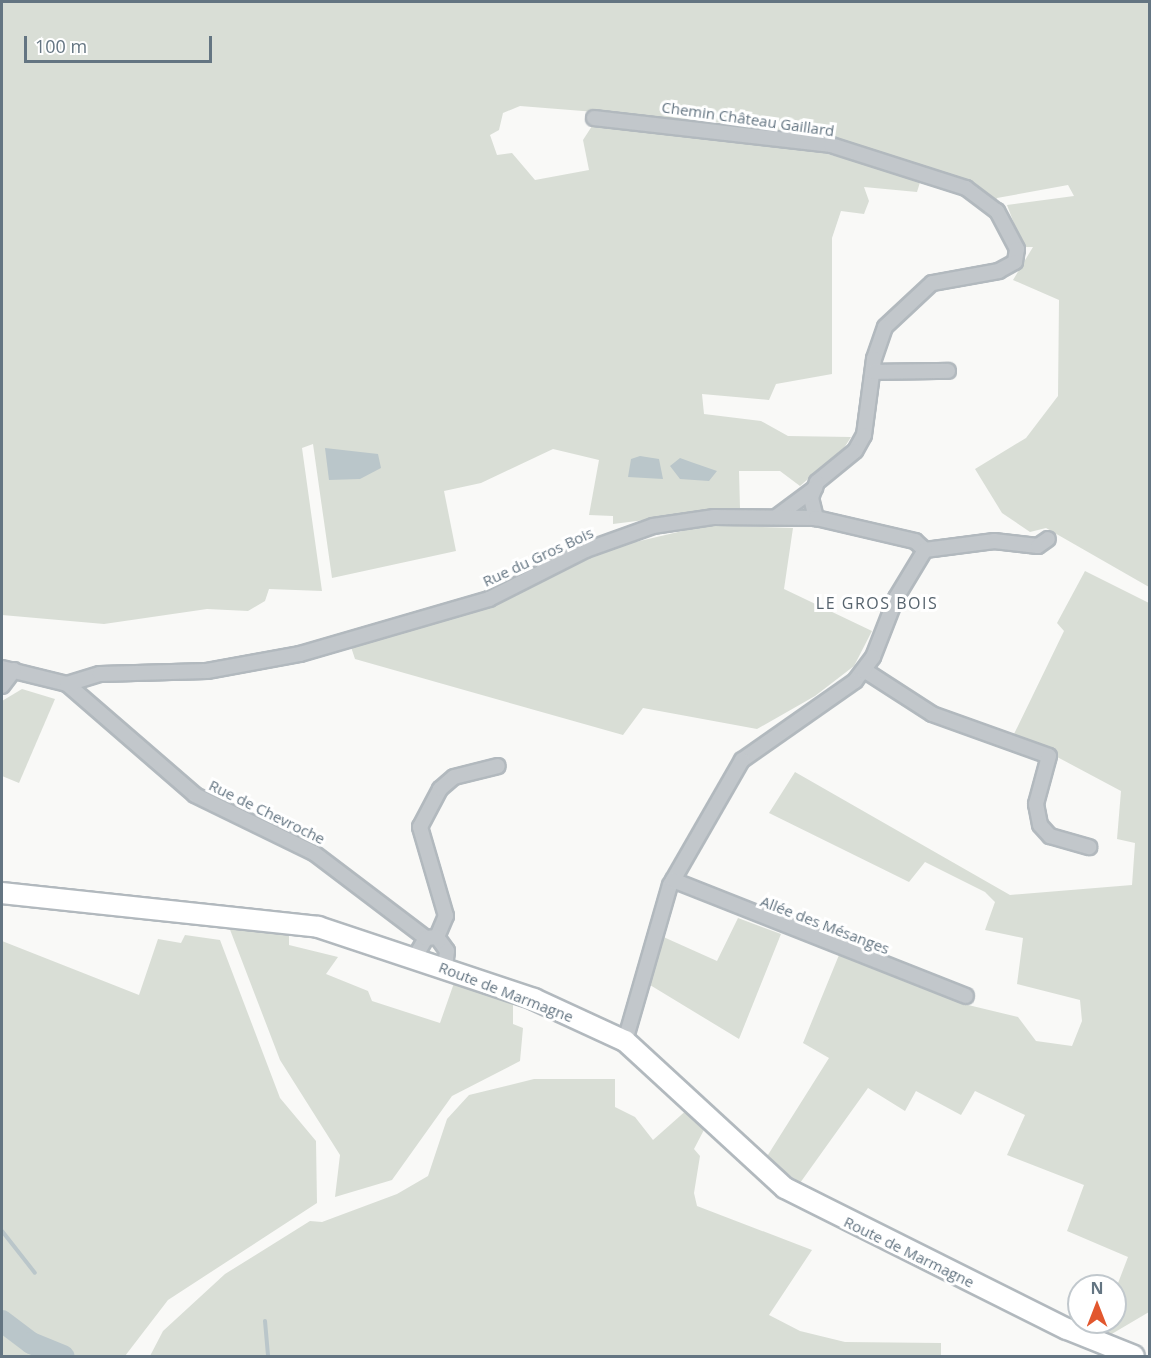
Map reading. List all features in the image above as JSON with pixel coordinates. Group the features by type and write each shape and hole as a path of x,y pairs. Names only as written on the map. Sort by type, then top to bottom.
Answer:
{"main road":[{"name":"Route de Marmagne","path":"2,893 286,920 415,957 534,999 625,1041 785,1188 1067,1329 1134,1356"}],"street":[{"name":"Chemin Château Gaillard","path":"594,117 831,146 966,188 997,211 1017,249 1015,262 999,271 951,276 912,298 885,327 873,372 864,435 815,488 776,517"},
{"path":"873,372 948,371"},
{"path":"815,488 816,518"},
{"name":"Rue du Gros Bois","path":"67,684 100,674 207,671 300,654 489,599 586,550 653,526 714,517 816,518 915,541 925,550"},
{"path":"625,1041 673,880 742,760 864,670 925,550 994,541 1038,546 1048,539"},
{"path":"2,686 8,669"},
{"name":"Rue de Chevroche","path":"8,669 67,684 195,795 314,853 432,937"},
{"path":"864,670 932,714 1049,756 1036,804 1040,825 1050,836 1089,847"},
{"path":"415,957 446,916 420,827 440,789 454,777 498,766"},
{"name":"Allée des Mésanges","path":"673,880 966,996"},
{"path":"432,937 447,951 446,968"}],"shaded area":[{"path":"2,2 1149,2 1149,587 1046,528 1030,532 1002,513 975,469 1026,438 1058,396 1059,300 1013,280 1033,247 1023,247 1007,205 1074,196 1068,185 997,198 995,203 833,140 709,121 520,106 503,113 499,130 490,135 497,155 512,153 535,180 589,170 583,140 592,126 805,148 921,179 917,192 864,187 869,201 864,214 841,211 832,238 832,374 776,384 769,400 702,394 704,414 761,421 788,436 851,437 844,448 800,486 780,471 739,471 740,508 613,524 613,516 589,515 599,460 553,449 481,483 444,491 456,551 332,578 313,444 302,448 322,591 269,589 265,601 248,611 207,609 104,624 2,615"},
{"path":"325,448 378,454 381,468 360,479 329,480"},
{"path":"640,456 659,459 663,479 628,477 631,459"},
{"path":"680,458 717,471 709,481 680,479 670,466"},
{"path":"708,525 793,528 784,589 872,631 854,666 815,696 757,729 643,708 623,735 355,659 351,647 492,604 614,547"},
{"path":"1085,571 1149,603 1149,1312 1127,1325 1127,1274 1122,1274 1128,1257 1067,1231 1084,1185 1007,1155 1025,1115 975,1091 961,1115 916,1091 905,1111 868,1088 800,1183 766,1158 829,1058 803,1043 839,955 964,1004 1018,1017 1036,1041 1072,1046 1082,1021 1080,1000 1017,984 1023,938 985,930 995,902 985,892 925,862 909,882 769,813 795,772 1010,895 1132,885 1135,843 1117,839 1121,791 1014,734 1064,631 1057,623"},
{"path":"22,689 55,699 19,783 2,776 2,701"},
{"path":"738,918 781,934 739,1039 650,985 659,935 717,961"},
{"path":"229,927 289,935 289,945 338,957 326,974 368,991 372,1001 440,1023 454,983 513,1004 513,1024 523,1028 520,1061 452,1096 392,1180 335,1197 340,1155 280,1060"},
{"path":"185,935 220,940 280,1098 316,1141 317,1203 168,1300 125,1356 2,1356 2,941 139,995 158,939 181,943"},
{"path":"534,1079 615,1079 615,1107 635,1117 653,1140 689,1108 706,1126 694,1149 700,1156 694,1193 697,1206 812,1250 769,1315 800,1331 845,1342 941,1343 941,1356 150,1356 163,1331 225,1274 310,1221 322,1222 397,1194 428,1176 447,1119 469,1095"}],"waterway":[{"path":"2,1231 35,1273"},
{"path":"2,1321 31,1343 64,1356"},
{"path":"265,1321 268,1356"}],"district":[{"name":"LE GROS BOIS","path":"877,603"}]}
